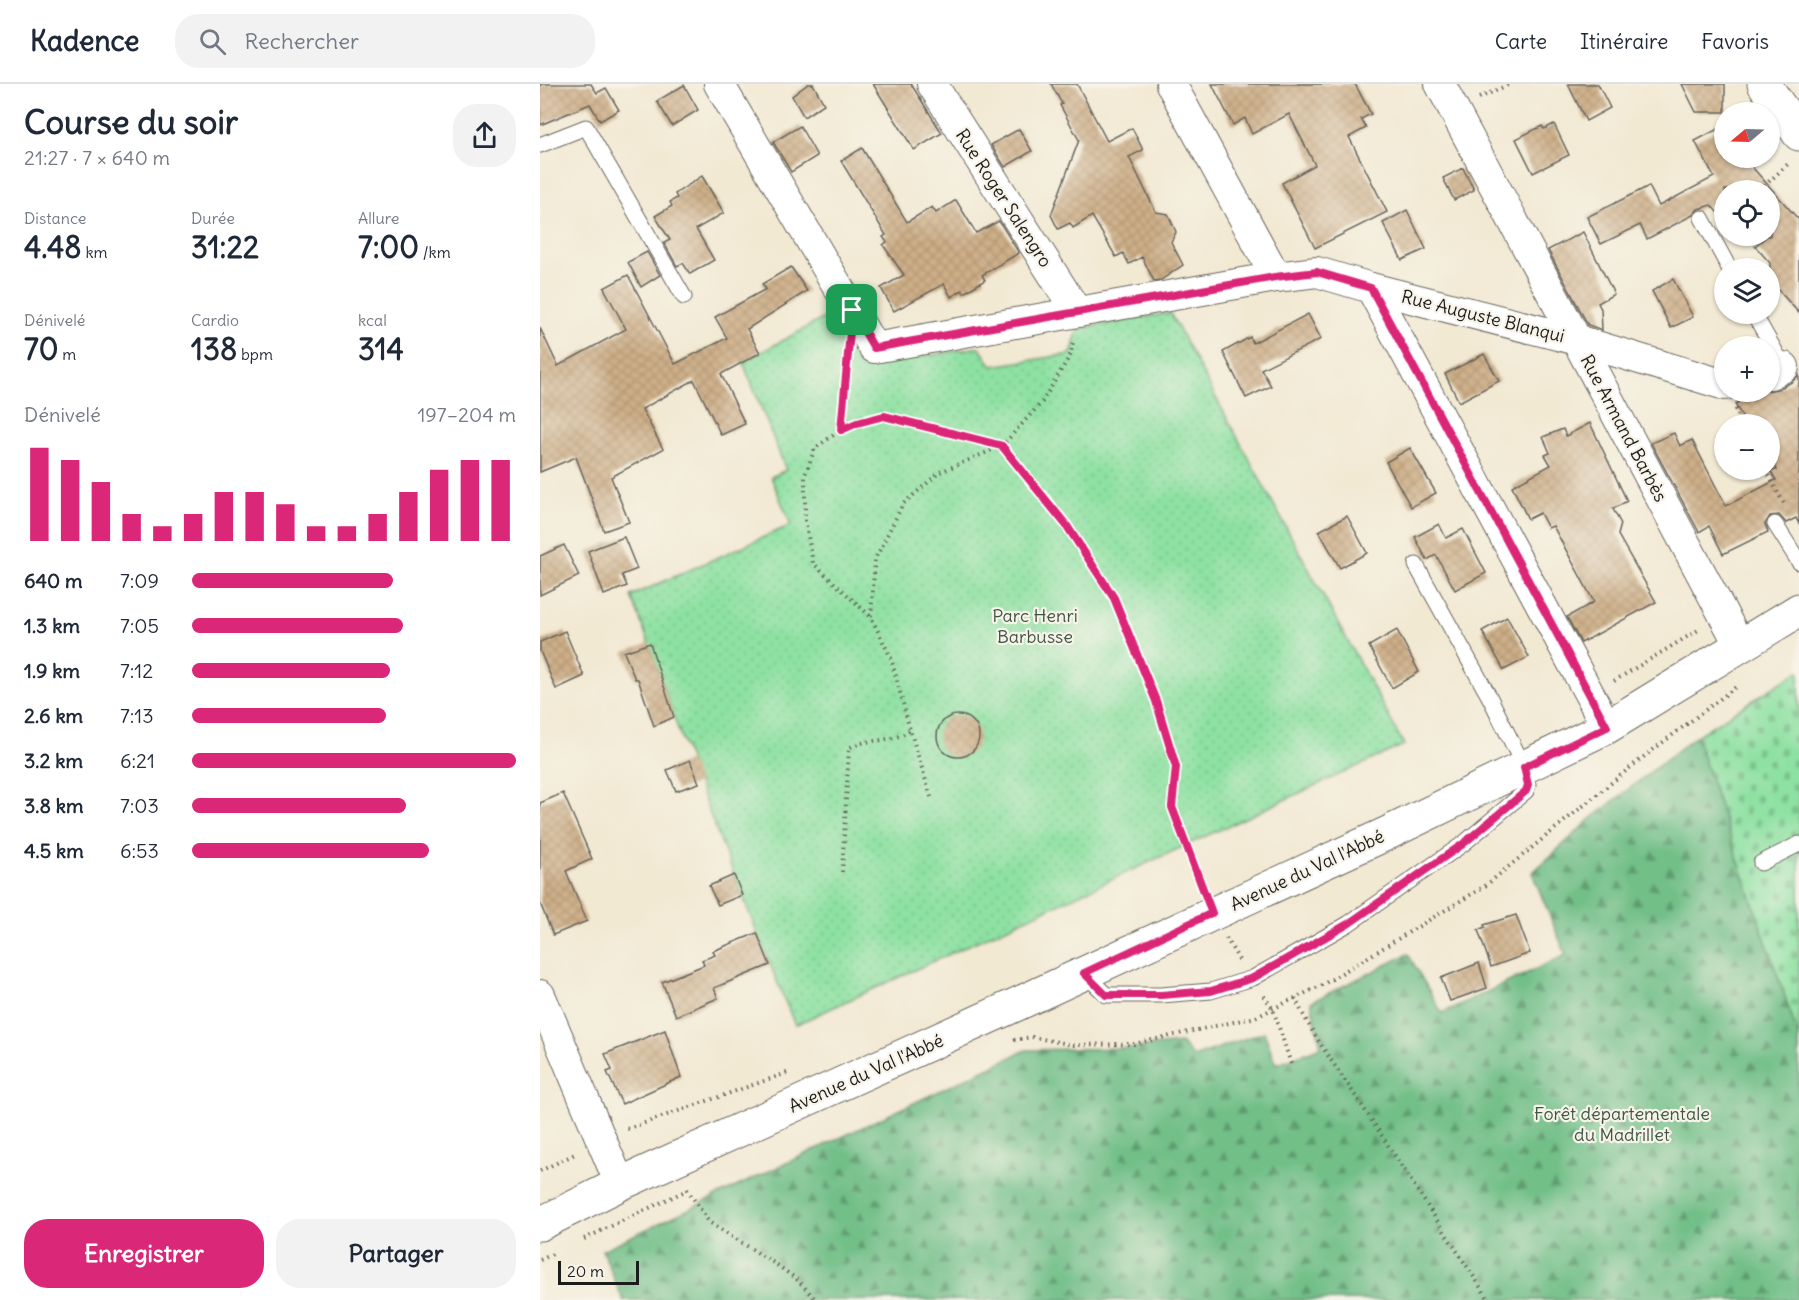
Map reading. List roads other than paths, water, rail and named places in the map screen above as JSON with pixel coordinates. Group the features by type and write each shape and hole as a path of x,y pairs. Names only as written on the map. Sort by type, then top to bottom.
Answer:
{"main road":[{"path":"1764,84 1796,147"},
{"name":"Avenue du Val l'Abbé","path":"540,1224 620,1184 1388,832 1607,727 1799,610"}],"street":[{"name":"Rue Auguste Blanqui","path":"719,84 874,348 1275,277 1317,272 1576,340 1714,382"},
{"name":"Rue Roger Salengro","path":"932,84 1077,312"},
{"path":"1171,84 1275,277"},
{"name":"Rue Armand Barbès","path":"1440,84 1740,646"},
{"path":"1371,288 1607,727"},
{"path":"540,995 620,1184"}],"lane":[{"path":"540,145 586,127 684,297"},
{"path":"1702,218 1724,258"},
{"path":"1775,524 1799,562"},
{"path":"1084,973 1106,995 1161,995 1211,991 1253,978 1348,924 1463,844 1526,791 1528,785 1524,767 1490,698 1416,565"},
{"path":"1761,863 1799,844"}],"park label":[{"name":"Parc Henri Barbusse","path":"1035,625"},
{"name":"Forêt départementale du Madrillet","path":"1622,1123"}]}
